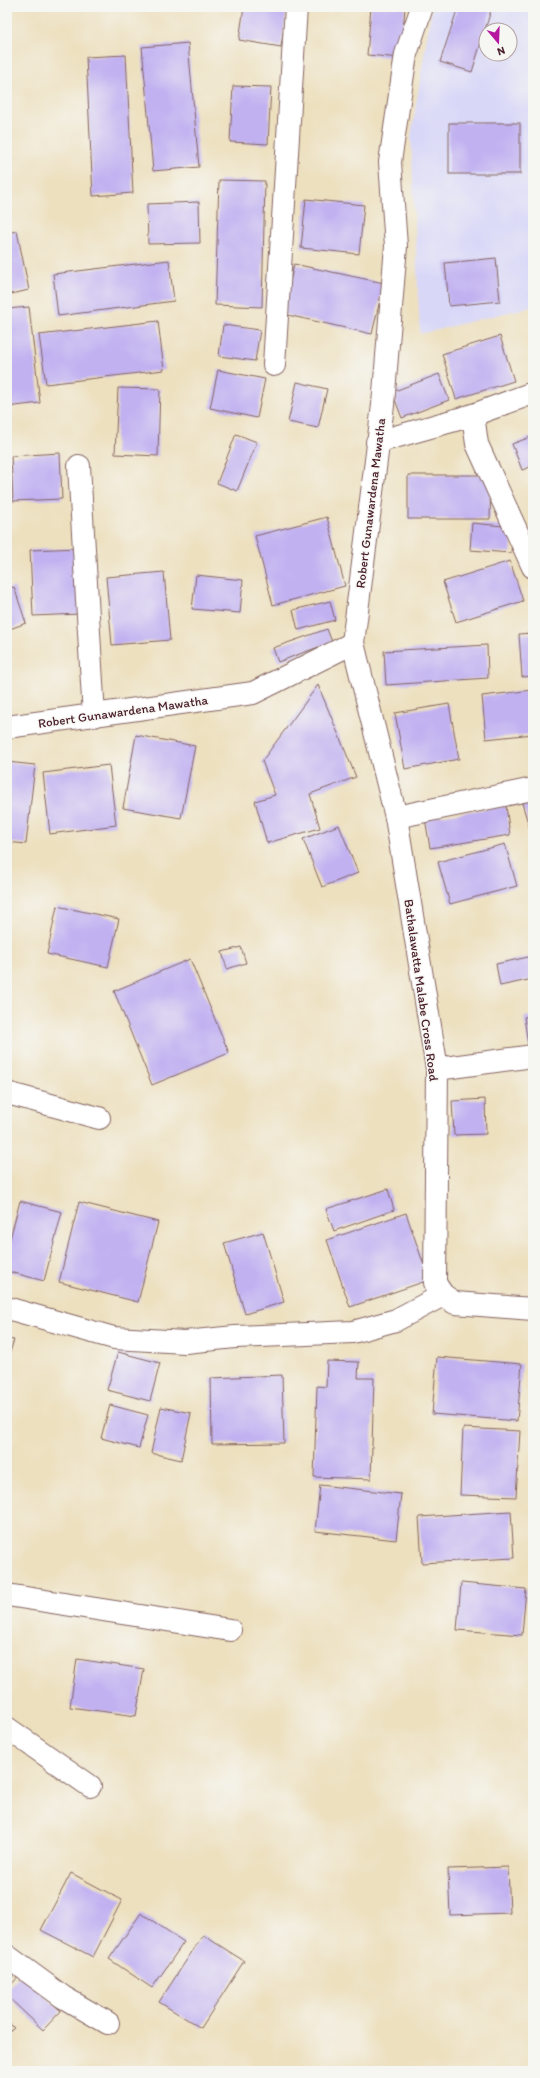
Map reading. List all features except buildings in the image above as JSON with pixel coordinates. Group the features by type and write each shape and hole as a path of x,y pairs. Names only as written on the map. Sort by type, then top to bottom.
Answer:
{"street":[{"path":"274,365 296,7"},
{"name":"Robert Gunawardena Mawatha","path":"7,727 253,693 353,643 377,442 383,404 396,246 390,162 406,54 422,7"},
{"path":"377,442 473,415 533,393"},
{"path":"473,415 477,444 533,566"},
{"path":"80,466 94,716"},
{"name":"Bathalawatta Malabe Cross Road","path":"353,643 396,817 436,1069 435,1282 443,1294"},
{"path":"396,817 533,789"},
{"path":"436,1069 533,1056"},
{"path":"7,1093 99,1118"},
{"path":"7,1308 114,1338 185,1342 352,1332 396,1320 443,1294 455,1303 533,1309"},
{"path":"7,1595 230,1630"},
{"path":"7,1728 90,1786"},
{"path":"7,1956 63,1997 108,2024"}],"shaded area":[{"path":"432,7 533,7 533,306 420,334 411,136"}]}
